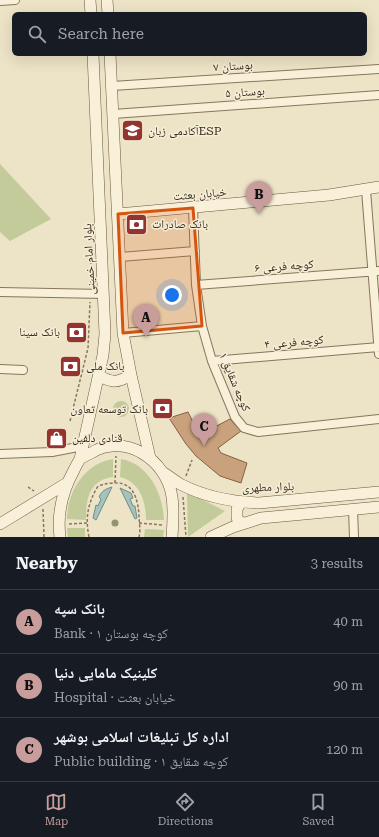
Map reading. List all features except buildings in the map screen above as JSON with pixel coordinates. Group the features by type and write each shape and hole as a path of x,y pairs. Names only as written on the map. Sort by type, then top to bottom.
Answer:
{"street":[{"path":"0,1 15,0"},
{"path":"90,0 91,12"},
{"path":"107,0 108,12"},
{"name":"بلوار امام خمینی","path":"80,460 104,355 105,334 93,56"},
{"path":"110,56 123,333 150,458"},
{"name":"بوستان ۷","path":"112,86 379,69"},
{"name":"بوستان ۵","path":"113,114 379,95"},
{"name":"خیابان بعثت","path":"118,214 193,208 366,190 379,187"},
{"path":"366,190 376,271 379,354"},
{"name":"کوچه شقایق ۱","path":"193,208 196,285 202,326 212,362 235,417 244,428 258,432 379,419"},
{"path":"120,256 195,251"},
{"name":"کوچه فرعی ۶","path":"196,285 376,271"},
{"path":"0,292 104,294"},
{"path":"123,333 202,326"},
{"name":"کوچه فرعی ۴","path":"212,362 379,347"},
{"path":"0,368 23,370"},
{"path":"99,376 111,382 121,381 131,375"},
{"path":"0,454 52,452 83,446"},
{"path":"60,537 59,529 61,504 67,483 80,460 96,450 108,446 123,446 137,450 150,458 164,473 172,496 174,517 172,537"},
{"name":"بلوار مطهری","path":"164,473 182,485 218,498 241,502 259,503 379,492"},
{"path":"0,524 67,483"},
{"path":"241,502 237,509 237,518 242,524"},
{"path":"211,537 261,518 379,507"},
{"path":"353,509 354,537"}],"path":[{"path":"70,420 88,348 91,294 91,251"},
{"path":"115,482 117,446"},
{"path":"89,537 87,526 90,499 98,486 110,482 123,483 131,488 138,502 139,537"}],"highlighted area":[{"path":"193,208 202,326 123,333 118,214"}],"green space":[{"path":"0,164 51,219 10,241 0,232"},
{"path":"121,401 128,406 129,409 124,416 121,417 114,412 113,409 118,402"},
{"path":"113,459 113,477 99,482 90,492 86,520 67,519 70,499 80,480 94,466"},
{"path":"121,459 131,462 139,467 153,482 161,500 164,520 146,520 145,506 137,488 132,483 120,477"},
{"path":"187,492 225,511 188,537"},
{"path":"67,528 85,528 85,537 68,537"},
{"path":"145,529 164,530 163,537 144,537"}],"water":[{"path":"112,487 96,520 93,518 96,505 98,506 101,499 99,497 104,490"},
{"path":"120,488 131,493 133,498 130,499 133,506 135,506 137,518 135,519"}],"place":[{"name":"آکادمی زبانESP","path":"133,131"},
{"name":"کلینیک مامایی دنیا","path":"259,214"},
{"name":"بانک صادرات","path":"137,224"},
{"name":"بانک سینا","path":"76,332"},
{"name":"بانک سپه","path":"146,337"},
{"name":"بانک ملی","path":"71,366"},
{"name":"بانک توسعه تعاون","path":"163,409"},
{"name":"قنادی دلفین","path":"56,438"},
{"name":"اداره کل تبلیغات اسلامی بوشهر","path":"204,446"}]}
